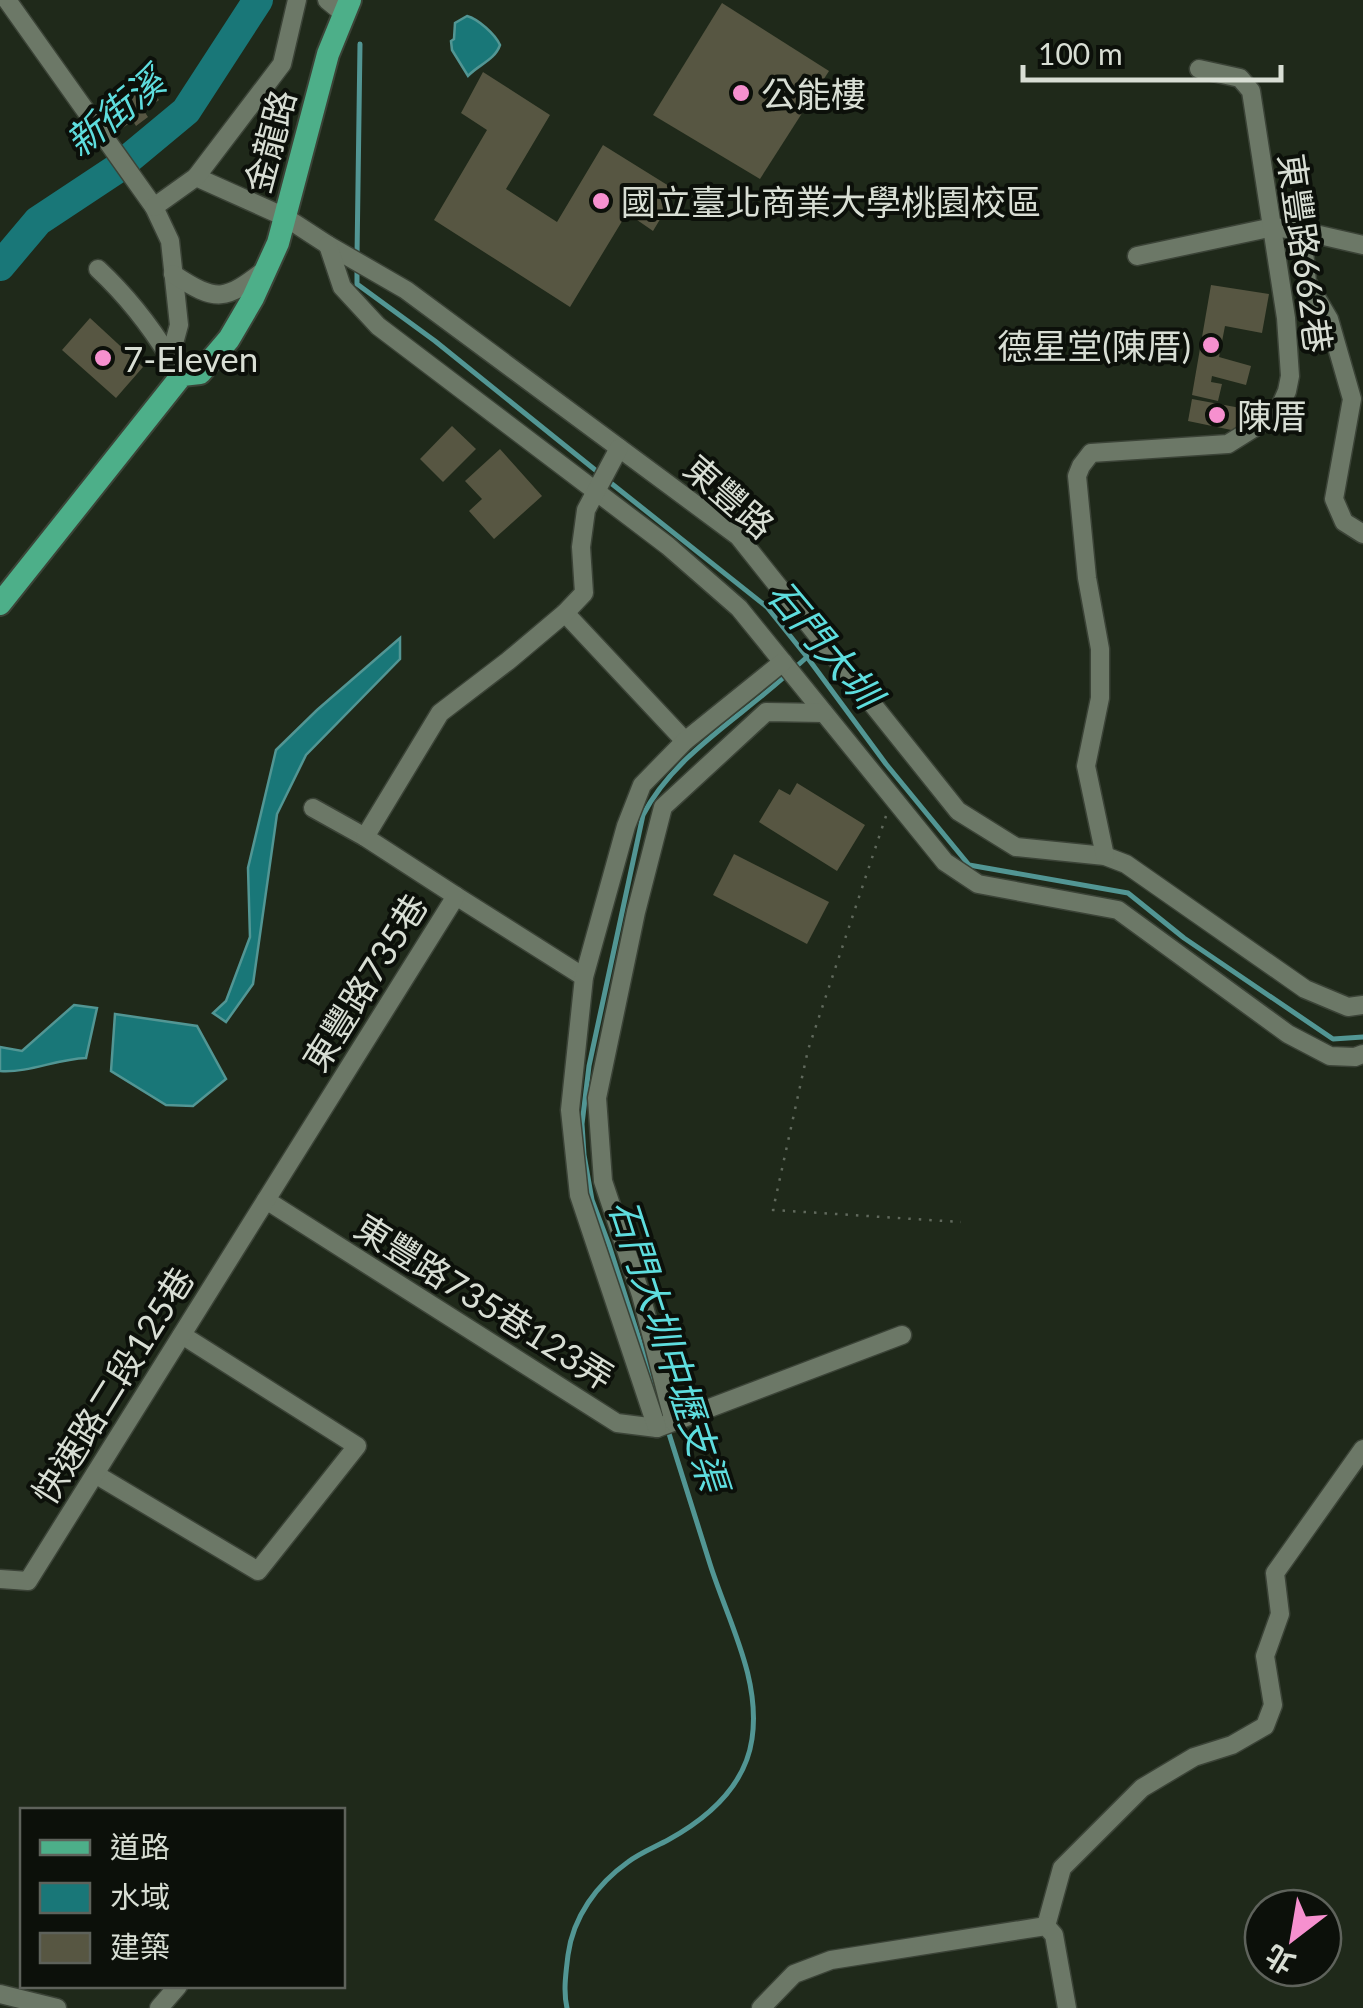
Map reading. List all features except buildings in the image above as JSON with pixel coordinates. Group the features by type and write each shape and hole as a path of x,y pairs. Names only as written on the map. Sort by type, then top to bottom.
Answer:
{"main road":[{"name":"金龍路","path":"0,604 176,366 200,373 229,340 278,242 341,4"}],"street":[{"path":"6,0 154,207 170,242 179,326 176,366"},
{"path":"154,207 196,177 282,64 297,0"},
{"name":"東豐路662巷","path":"1105,856 1086,766 1100,698 1100,649 1087,578 1076,476 1091,453 1228,444 1270,418 1288,391 1290,376 1286,318 1251,91 1240,78 1199,69"},
{"path":"196,177 285,216 333,248 342,287 378,326 601,481 739,608 944,862 978,884 1118,910 1288,1034 1330,1056 1363,1054"},
{"path":"1137,256 1273,227 1363,245"},
{"path":"1302,231 1308,282 1329,319 1352,400 1334,498 1344,522 1363,534"},
{"name":"東豐路","path":"333,248 406,290 738,536 958,811 1016,847 1105,856 1126,864 1304,990 1348,1007 1363,1005"},
{"path":"173,274 196,290 214,296 238,291 266,268"},
{"path":"98,269 148,322 176,366"},
{"path":"365,837 440,713 508,662 584,593 581,547 586,510 619,448"},
{"path":"565,613 685,741"},
{"path":"666,1425 579,1196 570,1110 584,977 626,826 642,785 685,741 783,662"},
{"path":"666,1425 641,1295 603,1181 597,1098 636,912 664,807 766,712 824,713"},
{"name":"東豐路735巷","path":"266,1200 456,896 313,808"},
{"path":"456,896 584,977"},
{"name":"東豐路735巷123弄","path":"266,1200 618,1423 666,1425"},
{"name":"快速路二段125巷","path":"0,1579 28,1581 266,1200"},
{"path":"666,1425 902,1334"},
{"path":"95,1474 258,1571 357,1446 182,1335"},
{"path":"1046,1926 1062,1868 1142,1788 1194,1757 1232,1745 1265,1726 1273,1705 1264,1656 1280,1614 1275,1573 1363,1449"},
{"path":"761,2008 794,1974 831,1960 1046,1926"},
{"path":"1046,1926 1054,1935 1066,2008"},
{"path":"158,2008 176,1988"},
{"path":"0,1994 58,2008"}],"path":[{"path":"892,797 808,1050 773,1210 961,1222"}],"water":[{"path":"467,16 486,28 500,45 468,76 452,50 451,41 455,23"},
{"path":"400,638 400,659 306,755 277,814 253,984 226,1022 213,1013 226,1001 250,937 248,868 276,750"},
{"path":"74,1005 97,1008 86,1058 0,1071 0,1047 22,1051"},
{"path":"115,1014 197,1026 226,1079 193,1106 166,1105 111,1071"}],"waterway":[{"name":"新街溪","path":"0,266 38,221 115,170 186,111 258,0"},
{"name":"石門大圳","path":"357,256 360,44"},
{"name":"石門大圳","path":"357,267 357,284 435,341 599,473"},
{"name":"石門大圳","path":"607,480 767,607 886,764 969,865 1128,893 1184,938 1333,1039 1363,1037"},
{"name":"石門大圳中壢支渠","path":"798,665 807,657"},
{"name":"石門大圳中壢支渠","path":"567,2008 568,1955 588,1902 628,1862 710,1811 742,1772 752,1739 752,1694 741,1650 592,1200 582,1124 589,1066 643,815 688,758 783,678"}],"place":[{"name":"公能樓","path":"741,93"},
{"name":"國立臺北商業大學桃園校區","path":"601,201"},
{"name":"德星堂(陳厝)","path":"1211,345"},
{"name":"7-Eleven","path":"103,358"},
{"name":"陳厝","path":"1217,415"}]}
